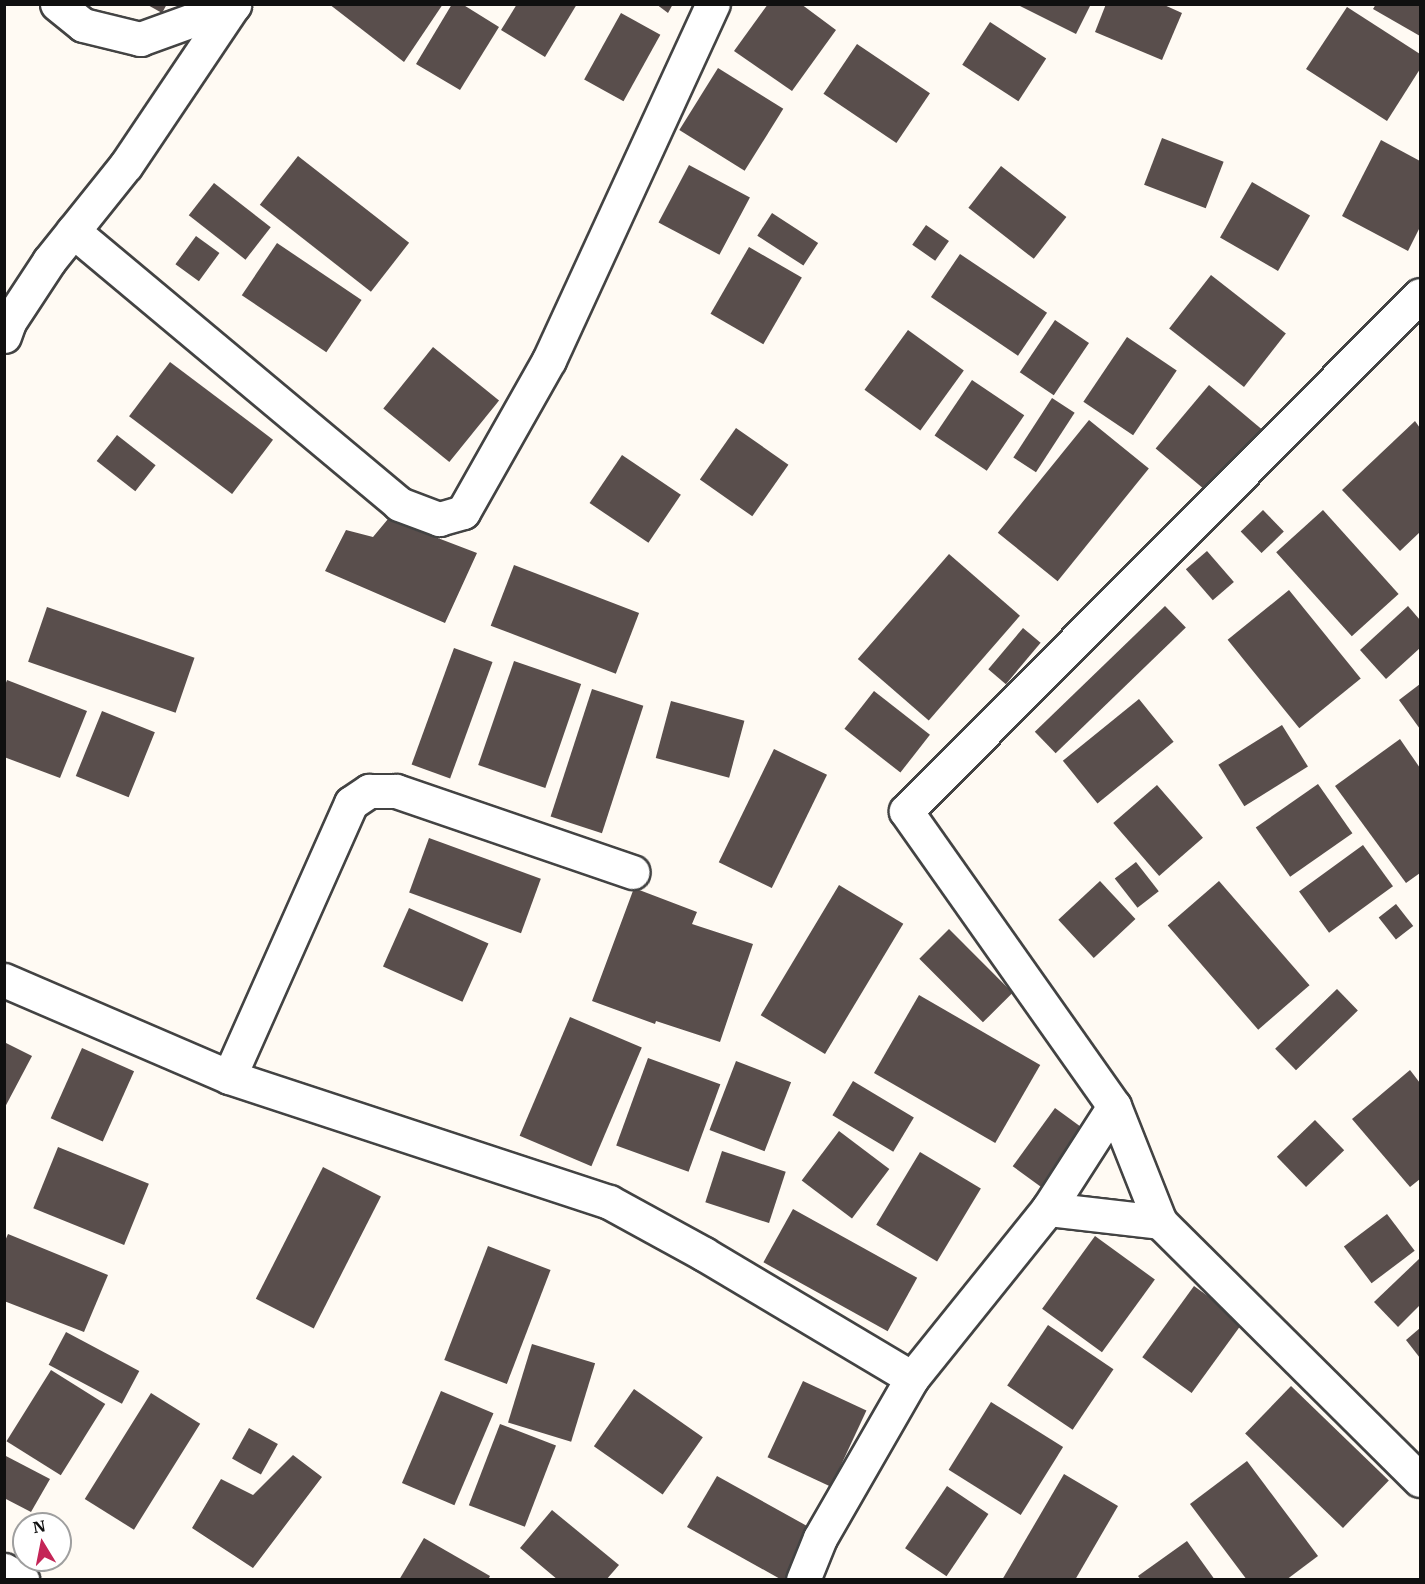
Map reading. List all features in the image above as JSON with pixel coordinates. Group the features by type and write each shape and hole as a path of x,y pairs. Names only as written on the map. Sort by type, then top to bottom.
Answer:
{"street":[{"path":"57,4 83,25 140,39 234,5"},
{"path":"73,231 399,504 439,519 463,512 549,360 713,4"},
{"path":"4,336 9,322 73,231 126,165 234,5"},
{"path":"1420,296 906,811 1114,1106 1160,1222 1420,1480"},
{"path":"229,1077 351,802 369,791 396,791 633,872"},
{"path":"4,980 229,1077 609,1202 704,1254 912,1378"},
{"path":"803,1580 820,1538 912,1378 1048,1209 1114,1106"},
{"path":"1048,1209 1160,1222"},
{"path":"4,1570 22,1580"}],"building":[{"path":"146,4 167,4 162,13"},
{"path":"329,4 443,4 404,62"},
{"path":"452,4 462,4 499,27 460,90 416,64"},
{"path":"517,4 577,4 545,57 501,30"},
{"path":"656,4 673,4 668,13"},
{"path":"768,4 801,4 836,30 792,91 734,51"},
{"path":"1016,4 1091,4 1076,34"},
{"path":"1106,4 1162,4 1182,13 1162,60 1095,32"},
{"path":"1376,4 1420,4 1420,36 1373,9"},
{"path":"1347,7 1420,54 1420,69 1387,121 1306,69"},
{"path":"621,13 660,35 624,101 584,79"},
{"path":"990,22 1046,58 1018,101 962,65"},
{"path":"857,44 930,93 896,143 823,94"},
{"path":"718,68 783,109 745,171 679,130"},
{"path":"1162,138 1224,162 1206,208 1144,185"},
{"path":"1381,140 1420,161 1420,227 1408,251 1342,216"},
{"path":"298,156 409,243 371,292 260,205"},
{"path":"689,165 750,197 719,255 658,222"},
{"path":"1001,166 1066,217 1034,259 968,208"},
{"path":"1252,182 1310,216 1278,271 1220,237"},
{"path":"214,183 271,227 245,260 189,215"},
{"path":"772,213 818,243 803,266 757,236"},
{"path":"926,225 949,241 935,261 912,245"},
{"path":"196,236 219,253 199,281 175,264"},
{"path":"277,243 362,300 326,352 242,295"},
{"path":"749,247 802,278 763,344 710,314"},
{"path":"960,254 1047,313 1018,356 931,297"},
{"path":"1211,275 1286,333 1244,387 1169,329"},
{"path":"1055,320 1089,343 1054,395 1020,372"},
{"path":"908,330 964,371 920,430 865,390"},
{"path":"1127,337 1177,371 1133,435 1083,402"},
{"path":"433,347 499,400 449,462 383,408"},
{"path":"170,362 273,440 232,494 129,416"},
{"path":"972,380 1024,415 987,471 935,436"},
{"path":"1209,385 1263,430 1209,494 1156,449"},
{"path":"1052,398 1075,413 1036,472 1013,458"},
{"path":"1089,420 1149,468 1058,581 998,533"},
{"path":"1415,421 1420,428 1420,532 1400,551 1342,490"},
{"path":"736,428 788,465 752,516 700,480"},
{"path":"117,435 156,465 135,491 97,461"},
{"path":"622,455 681,495 648,543 590,503"},
{"path":"1263,510 1284,532 1262,553 1241,532"},
{"path":"1323,510 1399,594 1352,636 1276,552"},
{"path":"388,519 477,553 445,623 325,571 346,530 373,537"},
{"path":"1207,551 1234,582 1213,600 1186,569"},
{"path":"949,554 1020,616 929,721 858,659"},
{"path":"514,565 639,613 616,674 491,626"},
{"path":"1289,590 1361,679 1299,728 1228,640"},
{"path":"1165,606 1186,628 1056,753 1035,732"},
{"path":"1408,606 1420,620 1420,648 1386,679 1360,650"},
{"path":"47,607 195,658 176,713 28,662"},
{"path":"1023,628 1041,643 1006,684 988,669"},
{"path":"454,648 493,662 450,779 412,765"},
{"path":"514,661 581,684 545,788 478,765"},
{"path":"7,680 87,711 60,778 4,757 4,688"},
{"path":"1420,684 1420,729 1399,700"},
{"path":"592,689 643,706 602,833 551,816"},
{"path":"874,691 930,735 900,773 844,729"},
{"path":"1139,699 1174,742 1097,803 1063,761"},
{"path":"671,701 744,721 729,778 656,758"},
{"path":"102,711 155,732 129,797 76,776"},
{"path":"1282,725 1308,767 1244,806 1218,765"},
{"path":"1400,739 1420,768 1420,873 1406,883 1335,786"},
{"path":"774,749 827,775 772,888 719,862"},
{"path":"1318,784 1352,833 1290,877 1256,828"},
{"path":"1157,785 1203,838 1159,876 1113,823"},
{"path":"429,838 541,879 521,933 409,893"},
{"path":"1363,845 1393,886 1329,933 1299,891"},
{"path":"1136,862 1159,891 1138,908 1115,879"},
{"path":"1100,881 1135,919 1094,958 1058,920"},
{"path":"1219,881 1310,985 1258,1030 1168,926"},
{"path":"839,885 903,924 825,1054 761,1015"},
{"path":"634,888 697,912 692,924 753,944 720,1042 656,1021 655,1024 592,1001"},
{"path":"1396,904 1413,926 1396,940 1379,918"},
{"path":"409,908 488,943 462,1002 383,966"},
{"path":"949,929 1013,993 983,1022 919,959"},
{"path":"1337,989 1358,1011 1296,1070 1275,1049"},
{"path":"919,995 1040,1065 995,1143 874,1073"},
{"path":"570,1017 642,1047 591,1166 520,1136"},
{"path":"4,1042 32,1056 4,1109"},
{"path":"82,1048 134,1071 103,1142 51,1118"},
{"path":"648,1058 720,1084 689,1172 616,1145"},
{"path":"736,1061 791,1082 765,1151 709,1130"},
{"path":"1410,1070 1420,1083 1420,1179 1410,1187 1352,1119"},
{"path":"853,1081 914,1118 893,1152 832,1115"},
{"path":"1055,1108 1089,1133 1047,1191 1013,1166"},
{"path":"1315,1120 1344,1150 1306,1187 1277,1157"},
{"path":"839,1131 889,1169 852,1218 802,1181"},
{"path":"58,1147 149,1184 124,1245 33,1208"},
{"path":"722,1151 786,1172 769,1223 705,1202"},
{"path":"920,1152 981,1189 937,1261 876,1225"},
{"path":"323,1167 381,1197 314,1328 256,1299"},
{"path":"793,1209 917,1278 888,1331 763,1262"},
{"path":"1387,1214 1415,1251 1372,1283 1344,1246"},
{"path":"8,1234 108,1275 84,1332 4,1301 4,1243"},
{"path":"1095,1236 1155,1279 1102,1352 1042,1309"},
{"path":"488,1246 551,1270 507,1384 444,1360"},
{"path":"1419,1259 1420,1305 1398,1327 1374,1302"},
{"path":"1194,1286 1243,1322 1192,1393 1142,1357"},
{"path":"1048,1325 1113,1369 1073,1430 1007,1386"},
{"path":"1420,1328 1420,1358 1406,1340"},
{"path":"66,1332 139,1371 122,1404 49,1365"},
{"path":"532,1344 595,1363 571,1442 508,1422"},
{"path":"51,1370 105,1404 61,1475 6,1441"},
{"path":"803,1381 866,1411 831,1487 768,1457"},
{"path":"1291,1386 1389,1480 1343,1528 1245,1433"},
{"path":"634,1389 703,1437 663,1495 594,1446"},
{"path":"441,1391 493,1413 454,1505 402,1483"},
{"path":"151,1393 200,1424 134,1530 85,1499"},
{"path":"991,1402 1063,1447 1021,1515 949,1470"},
{"path":"500,1424 556,1446 525,1527 469,1505"},
{"path":"249,1428 278,1444 261,1475 232,1459"},
{"path":"4,1455 50,1479 31,1512 4,1498"},
{"path":"293,1455 322,1477 253,1568 192,1528 221,1479 253,1495"},
{"path":"1247,1461 1318,1556 1286,1580 1247,1580 1190,1504"},
{"path":"1064,1474 1118,1506 1075,1580 1002,1580"},
{"path":"717,1476 816,1531 787,1580 782,1580 687,1527"},
{"path":"947,1486 988,1514 947,1576 905,1548"},
{"path":"552,1510 619,1565 606,1580 558,1580 520,1548"},
{"path":"424,1538 490,1576 488,1580 399,1580"},
{"path":"1187,1541 1215,1580 1141,1580 1138,1576"}]}
